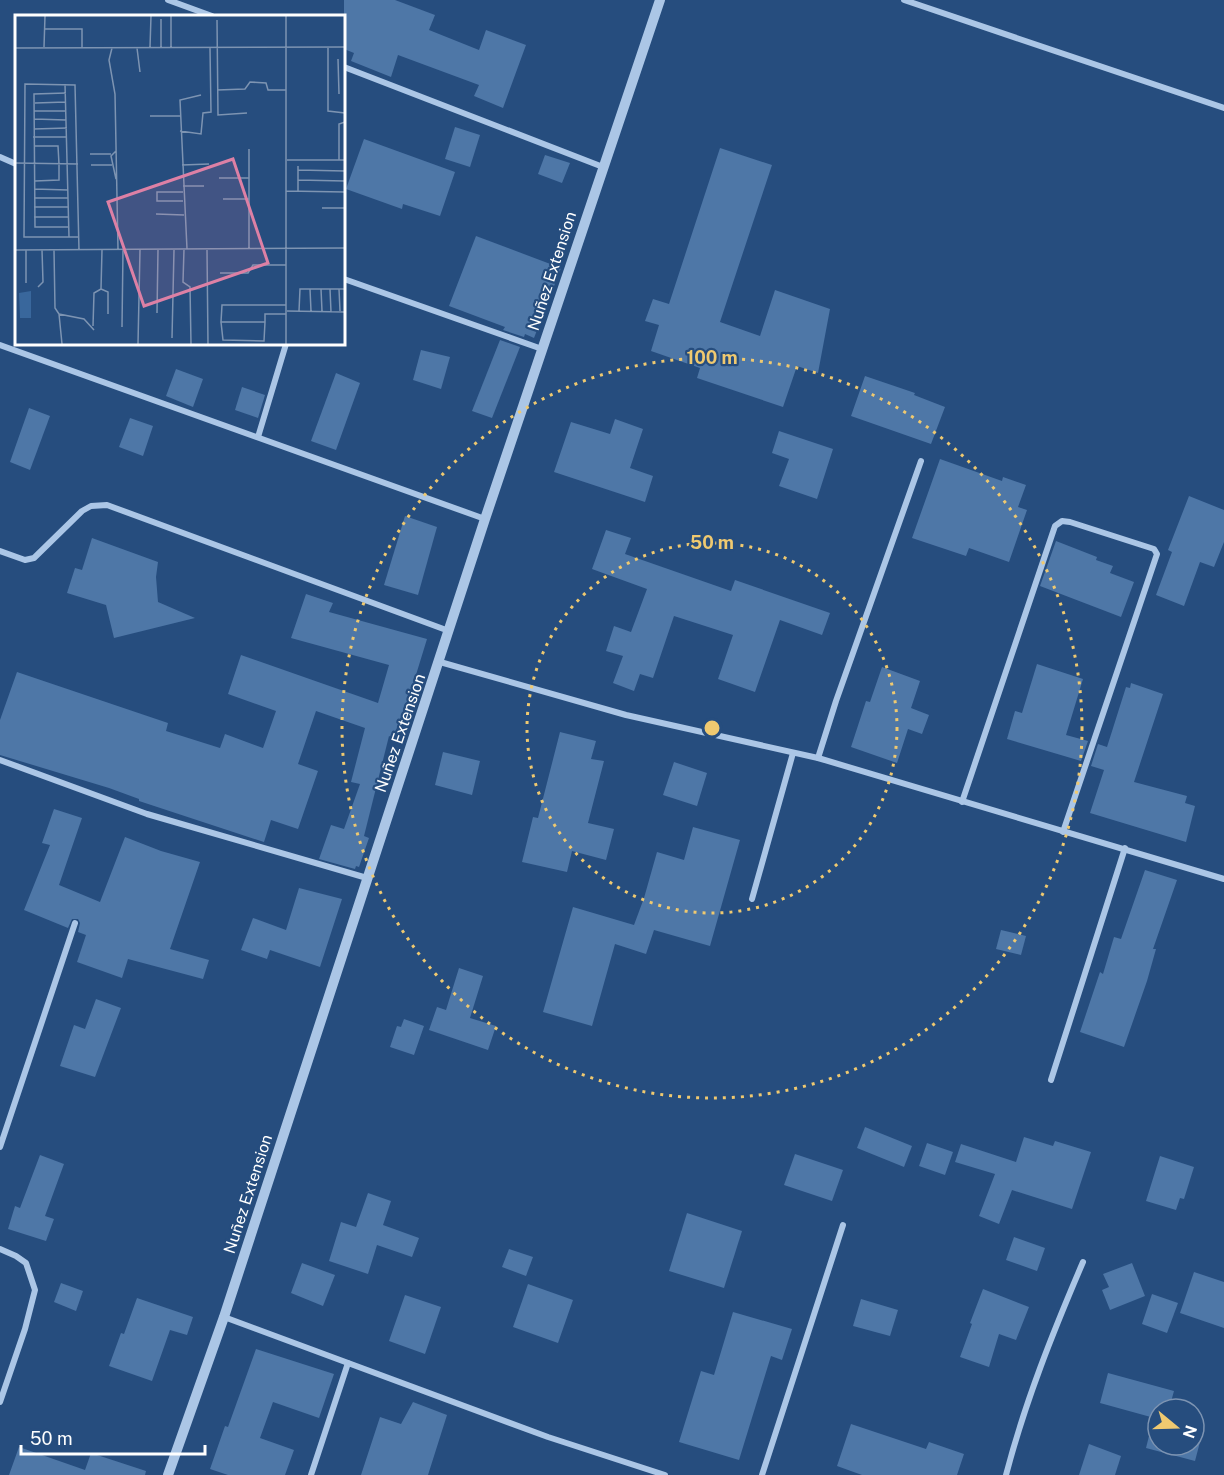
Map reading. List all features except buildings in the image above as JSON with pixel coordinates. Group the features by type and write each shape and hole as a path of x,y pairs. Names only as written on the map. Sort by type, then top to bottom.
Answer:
{"street":[{"path":"168,0 209,15"},
{"name":"Nuñez Extension","path":"168,1475 224,1317 485,519 660,0"},
{"path":"903,0 1224,108"},
{"path":"345,67 603,167"},
{"path":"0,158 15,164"},
{"path":"345,279 542,349"},
{"path":"0,345 485,519"},
{"path":"258,437 286,345"},
{"path":"818,758 921,461"},
{"path":"0,551 25,560 34,558 82,511 91,506 107,505 450,631"},
{"path":"962,802 1055,526 1062,521 1070,522 1154,549 1157,554 1063,832"},
{"path":"440,662 626,715 818,758 1224,879"},
{"path":"752,899 793,753"},
{"path":"0,760 147,814 367,878"},
{"path":"1051,1080 1125,848"},
{"path":"0,1147 75,922"},
{"path":"762,1475 843,1225"},
{"path":"0,1249 26,1263 35,1290 26,1329 0,1402"},
{"path":"1006,1475 1014,1444 1050,1338 1083,1262"},
{"path":"224,1317 548,1437 665,1475"},
{"path":"311,1475 348,1363"}]}
